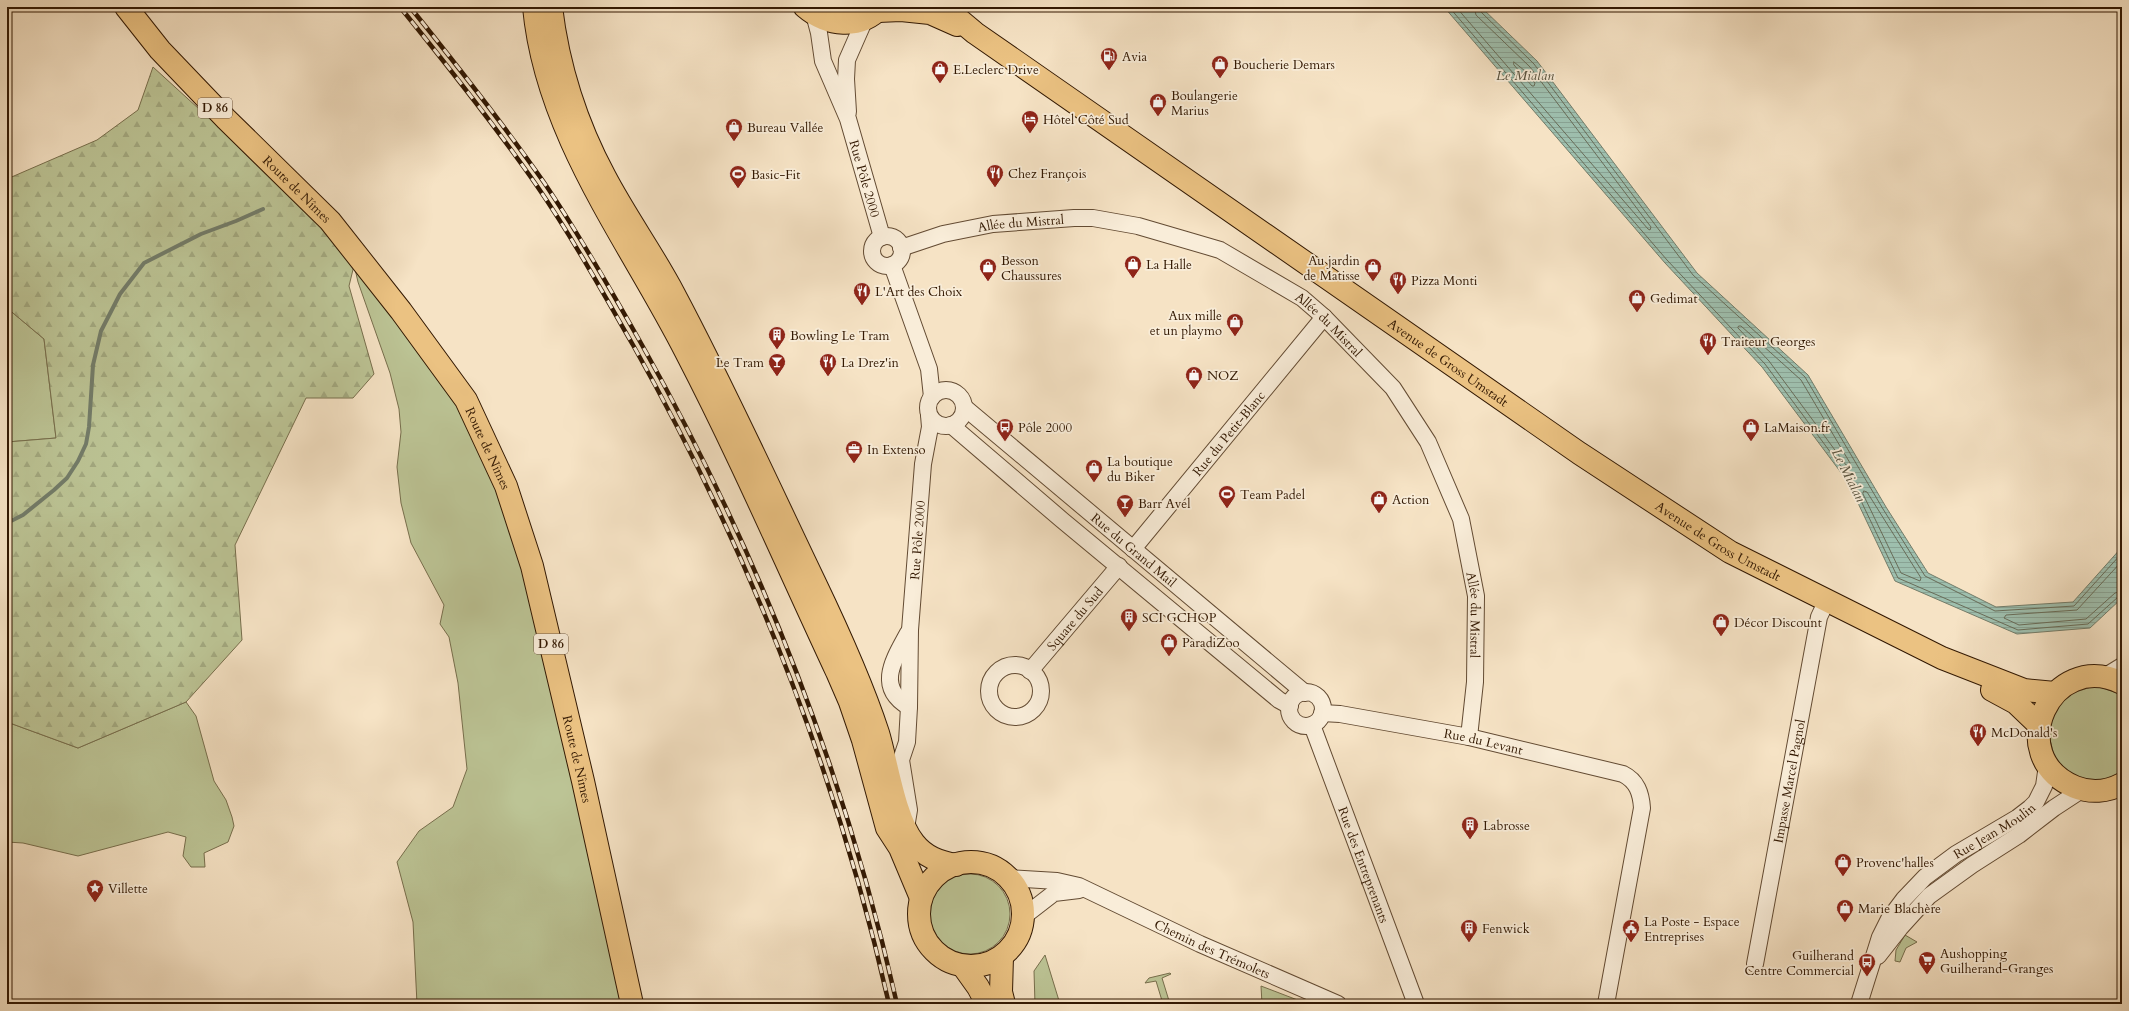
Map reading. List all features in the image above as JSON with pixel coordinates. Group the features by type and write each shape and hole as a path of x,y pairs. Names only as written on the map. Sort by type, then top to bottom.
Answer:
{"main road":[{"name":"Route de Nîmes","path":"126,7 160,50 226,119 330,221 401,310 466,400 506,486 532,566 584,781 632,1004"},
{"path":"534,7 545,69 560,117 594,189 642,269 700,379 838,672 863,740 887,828 900,848 921,898"},
{"path":"551,7 564,73 590,147 613,191 672,290 717,376 823,600 866,700 906,832 921,852 941,862 956,865"},
{"name":"Avenue de Gross Umstadt","path":"944,7 975,33 1579,453 1730,552 1942,658 2024,690 2055,693"},
{"name":"Avenue de Gross Umstadt","path":"809,11 830,22 847,24 875,12 901,10 930,13 975,33"},
{"name":"Avenue de Gross Umstadt","path":"1942,658 1980,684 2016,703 2039,725"},
{"path":"2116,675 2083,678 2068,683 2055,693 2044,708 2039,725 2040,746 2047,765 2065,782 2083,789 2106,790 2122,784"},
{"path":"965,862 985,864 997,870 1008,878 1020,898 1023,917 1019,934 1013,946 1002,957 984,965 963,966 950,962 939,956 930,947 923,936 919,924 918,911 921,898 934,877 944,869 956,865 965,862"},
{"path":"1002,957 1001,992 1004,1004"},
{"path":"963,966 978,987 987,1004"}],"street":[{"name":"Rue Pôle 2000","path":"809,11 819,33 823,60 848,119 882,238"},
{"name":"Rue Pôle 2000","path":"848,119 846,79 847,60 875,12"},
{"name":"Allée du Mistral","path":"901,248 943,234 993,224 1093,218 1138,226 1220,250 1302,298 1324,317 1393,388 1428,442 1461,519 1476,596 1475,682 1469,737"},
{"path":"882,238 894,238 901,248 900,258 892,265 882,265 874,259 872,254 874,244 882,238"},
{"path":"892,265 929,369 932,397 928,408 929,415 938,424 949,426 961,418 964,407 959,396 943,390 932,397"},
{"name":"Rue du Petit-Blanc","path":"1133,549 1324,317"},
{"path":"929,369 949,391"},
{"name":"Rue du Grand Mail","path":"964,407 1305,693"},
{"name":"Rue Pôle 2000","path":"906,832 909,810 901,760 907,742 910,630 923,464 930,427 929,415"},
{"name":"Rue Pôle 2000","path":"926,452 949,426"},
{"name":"Rue du Grand Mail","path":"949,426 1279,700 1290,706"},
{"path":"1119,566 1129,568 1135,563 1136,556 1133,549"},
{"name":"Square du Sud","path":"1030,671 1119,566"},
{"name":"Impasse Marcel Pagnol","path":"1755,964 1819,617 1827,600"},
{"path":"1305,693 1311,693 1320,701 1317,719 1303,726 1292,719 1290,706 1295,697 1305,693"},
{"name":"Rue du Levant","path":"1317,719 1340,714 1469,737 1629,776 1638,787 1641,798 1641,819 1606,1004"},
{"name":"Rue des Entreprenants","path":"1317,719 1416,1004"},
{"name":"Rue Jean Moulin","path":"1859,1004 1873,964 1880,937 1889,919 1904,899 1925,877 1956,854 2017,818 2030,808 2036,802 2044,786 2047,765"},
{"name":"Rue Jean Moulin","path":"1873,964 1900,928 1929,896 1972,865 2019,835 2054,808 2083,789"},
{"name":"Chemin des Trémolets","path":"1008,878 1068,882 1200,944 1338,1004"},
{"name":"Chemin des Trémolets","path":"1023,917 1054,893 1071,890 1088,891"}],"green space":[{"path":"153,67 357,253 349,286 374,374 353,398 306,398 235,545 242,640 186,702 78,748 7,722 7,646 9,645 7,632 7,442 56,438 44,339 7,308 7,179 97,140 138,110"},
{"path":"355,269 401,311 506,486 632,1004 417,1004 413,922 397,862 419,831 453,807 467,769 458,683 449,637 440,624 444,605 411,543 401,503 397,467 401,432 399,409 390,373 358,282"},
{"path":"7,308 44,339 56,438 7,442"},
{"path":"2091,687 2100,687 2122,695 2122,774 2101,782 2073,777 2054,757 2048,730 2058,705 2073,693"},
{"path":"186,702 196,716 214,781 226,800 234,826 228,842 204,853 205,867 191,867 183,856 186,837 168,832 78,856 23,843 7,842 7,722 78,748"},
{"path":"962,874 978,874 999,885 1010,906 1010,922 999,943 978,954 962,954 948,948 941,943 936,936 930,922 930,906 936,892 941,885 948,880"},
{"path":"1905,935 1917,942 1906,948 1900,962 1895,961 1896,950"},
{"path":"1045,955 1060,1004 1035,1004 1034,971"},
{"path":"1171,974 1162,978 1170,1004 1163,1004 1156,981 1145,983 1149,978"},
{"path":"1261,986 1308,1004 1262,1004"}],"water":[{"name":"Le Mialan","path":"1444,7 1481,7 1537,61 1697,273 1808,375 1886,507 1928,573 1996,607 2073,602 2122,547 2122,598 2090,628 2017,634 1895,581 1848,482 1762,367 1665,263"}],"waterway":[{"path":"7,523 23,515 54,490 67,478 78,461 86,444 89,427 93,365 101,331 120,294 144,263 201,234 263,209"}],"railway":[{"path":"400,7 504,140 537,186 562,225 633,345 715,502 785,665 816,748 868,918 889,1004"},
{"path":"410,7 511,137 543,181 569,221 607,283 642,345 684,423 723,502 760,583 794,665 824,748 852,833 876,918 897,1004"}],"place":[{"name":"Avia","path":"1109,71"},
{"name":"Boucherie Demars","path":"1220,79"},
{"name":"E.Leclerc Drive","path":"940,84"},
{"name":"Boulangerie Marius","path":"1158,117"},
{"name":"Hôtel Côté Sud","path":"1030,134"},
{"name":"Bureau Vallée","path":"734,142"},
{"name":"Chez François","path":"995,188"},
{"name":"Basic-Fit","path":"738,189"},
{"name":"La Halle","path":"1133,279"},
{"name":"Besson Chaussures","path":"988,282"},
{"name":"Au jardin de Matisse","path":"1373,282"},
{"name":"Pizza Monti","path":"1398,295"},
{"name":"L'Art des Choix","path":"862,306"},
{"name":"Gedimat","path":"1637,313"},
{"name":"Aux mille et un playmo","path":"1235,337"},
{"name":"Bowling Le Tram","path":"777,350"},
{"name":"Traiteur Georges","path":"1708,356"},
{"name":"Le Tram","path":"777,377"},
{"name":"La Drez'in","path":"828,377"},
{"name":"NOZ","path":"1194,390"},
{"name":"Pôle 2000","path":"1005,442"},
{"name":"LaMaison.fr","path":"1751,442"},
{"name":"In Extenso","path":"854,464"},
{"name":"La boutique du Biker","path":"1094,483"},
{"name":"Team Padel","path":"1227,509"},
{"name":"Action","path":"1379,514"},
{"name":"Barr Avel","path":"1125,518"},
{"name":"SCI GCHOP","path":"1129,632"},
{"name":"Décor Discount","path":"1721,637"},
{"name":"ParadiZoo","path":"1169,657"},
{"name":"McDonald's","path":"1978,747"},
{"name":"Labrosse","path":"1470,840"},
{"name":"Provenc'halles","path":"1843,877"},
{"name":"Villette","path":"95,903"},
{"name":"Marie Blachère","path":"1845,923"},
{"name":"Fenwick","path":"1469,943"},
{"name":"La Poste - Espace Entreprises","path":"1631,943"},
{"name":"Aushopping Guilherand-Granges","path":"1927,975"},
{"name":"Guilherand Centre Commercial","path":"1867,977"}]}
